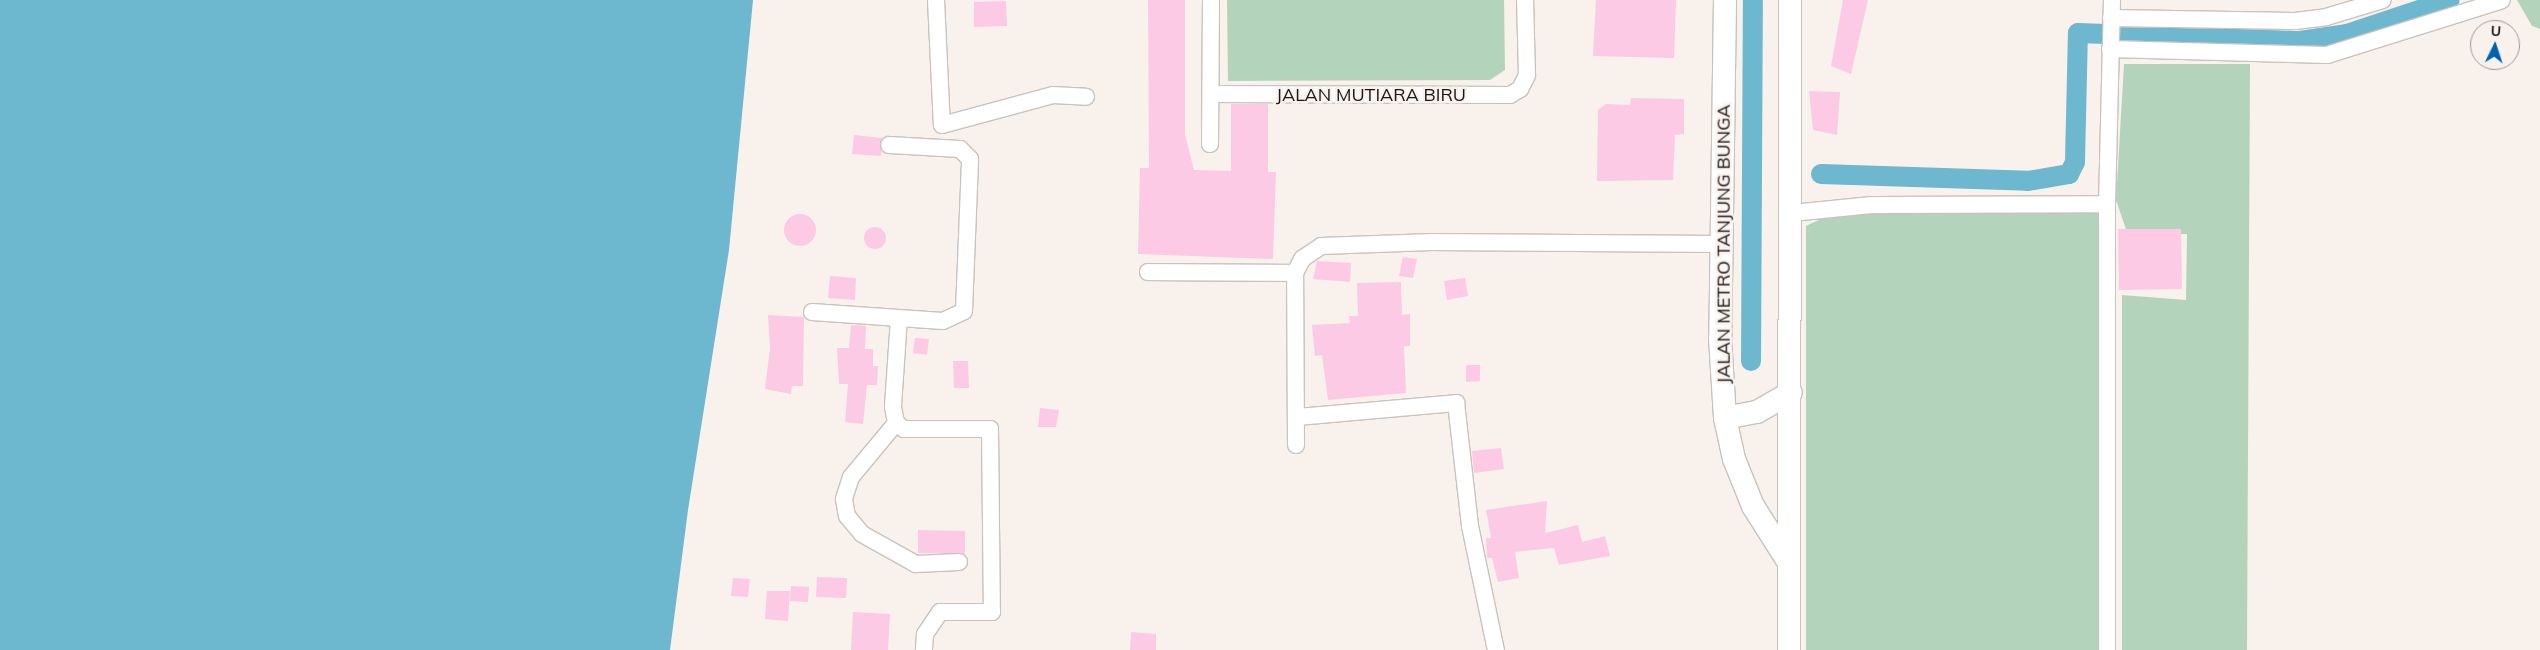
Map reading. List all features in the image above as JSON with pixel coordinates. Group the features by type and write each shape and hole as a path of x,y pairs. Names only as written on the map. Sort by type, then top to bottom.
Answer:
{"main road":[{"name":"JALAN METRO TANJUNG BUNGA","path":"1725,0 1720,338 1725,418 1734,459 1754,506 1789,564"},
{"path":"1789,650 1792,213 1790,0"},
{"path":"1725,418 1757,412 1790,392"}],"street":[{"path":"936,0 942,125 1053,95 1086,97"},
{"path":"1210,144 1211,0"},
{"name":"JALAN MUTIARA BIRU","path":"1211,94 1506,95 1516,92 1525,81 1525,0"},
{"path":"2107,650 2107,204 2112,0"},
{"path":"2111,21 2296,20 2326,18 2383,0"},
{"path":"2110,46 2327,54 2502,0"},
{"path":"812,312 943,321 964,311 971,161 960,149 889,145"},
{"path":"1792,213 1872,205 2107,204"},
{"path":"1296,445 1295,273 1300,261 1316,249 1342,243 1721,244"},
{"path":"1148,272 1295,273"},
{"path":"899,318 893,407 896,423 904,429 990,429 992,612 940,612 925,634 924,650"},
{"path":"1297,417 1456,403 1470,526 1496,650"},
{"path":"896,423 851,477 844,499 847,516 862,534 916,564 960,562"}],"green space":[{"path":"1227,0 1504,0 1505,70 1490,80 1228,81"},
{"path":"2517,0 2540,0 2540,29 2532,26"},
{"path":"2124,64 2250,64 2247,650 2122,650 2122,295 2186,300 2187,234 2128,235 2116,200"},
{"path":"2100,207 2101,650 1806,650 1806,226 1829,215"}],"water":[{"path":"0,0 753,0 729,250 688,510 670,650 0,650"}],"building":[{"path":"1148,0 1185,0 1185,135 1194,170 1231,171 1231,104 1268,104 1268,172 1276,172 1273,259 1138,254 1140,168 1149,168"},
{"path":"1596,0 1676,0 1674,58 1593,56"},
{"path":"1843,0 1868,0 1851,74 1831,66"},
{"path":"1006,1 1007,26 974,27 974,2"},
{"path":"1809,91 1840,92 1837,135 1813,130"},
{"path":"1631,98 1684,99 1684,134 1675,135 1673,180 1597,181 1598,110 1606,104 1630,105"},
{"path":"854,135 882,138 881,156 852,154"},
{"path":"800,214 811,219 816,230 811,241 800,246 789,241 784,230 789,219"},
{"path":"875,227 883,230 886,238 883,246 875,249 867,246 864,238 867,230"},
{"path":"2118,229 2181,229 2182,289 2119,290"},
{"path":"1403,257 1417,259 1413,278 1399,276"},
{"path":"1317,261 1351,263 1350,282 1313,279"},
{"path":"830,276 856,278 855,300 828,298"},
{"path":"1465,278 1468,296 1447,300 1444,281"},
{"path":"1401,282 1402,315 1410,314 1410,346 1404,346 1406,393 1328,400 1322,355 1315,356 1312,325 1350,323 1349,316 1358,316 1357,283"},
{"path":"768,315 804,317 803,386 792,386 791,394 765,389 770,348"},
{"path":"851,325 866,326 865,349 873,349 873,366 878,366 877,385 867,385 863,424 845,422 848,384 839,384 837,348 849,348"},
{"path":"915,338 929,339 927,355 913,353"},
{"path":"953,361 968,361 969,388 954,388"},
{"path":"1466,365 1480,365 1480,381 1466,382"},
{"path":"1040,408 1059,410 1056,427 1038,427"},
{"path":"1501,448 1504,469 1474,473 1472,451"},
{"path":"1547,501 1545,533 1578,525 1582,542 1605,536 1610,556 1559,565 1554,548 1515,552 1519,578 1498,582 1492,558 1487,558 1486,538 1491,538 1486,510"},
{"path":"918,530 965,531 965,554 918,553"},
{"path":"817,577 847,578 846,598 816,597"},
{"path":"733,578 750,579 748,597 731,596"},
{"path":"791,586 809,587 808,602 790,601"},
{"path":"767,591 790,591 788,621 765,619"},
{"path":"853,612 890,614 888,650 851,650"},
{"path":"1131,632 1156,634 1156,650 1130,650"}],"waterway":[{"path":"1751,361 1753,0"},
{"path":"1821,174 2028,181 2069,174 2075,162 2078,33 2300,41 2347,34 2449,0"}]}
